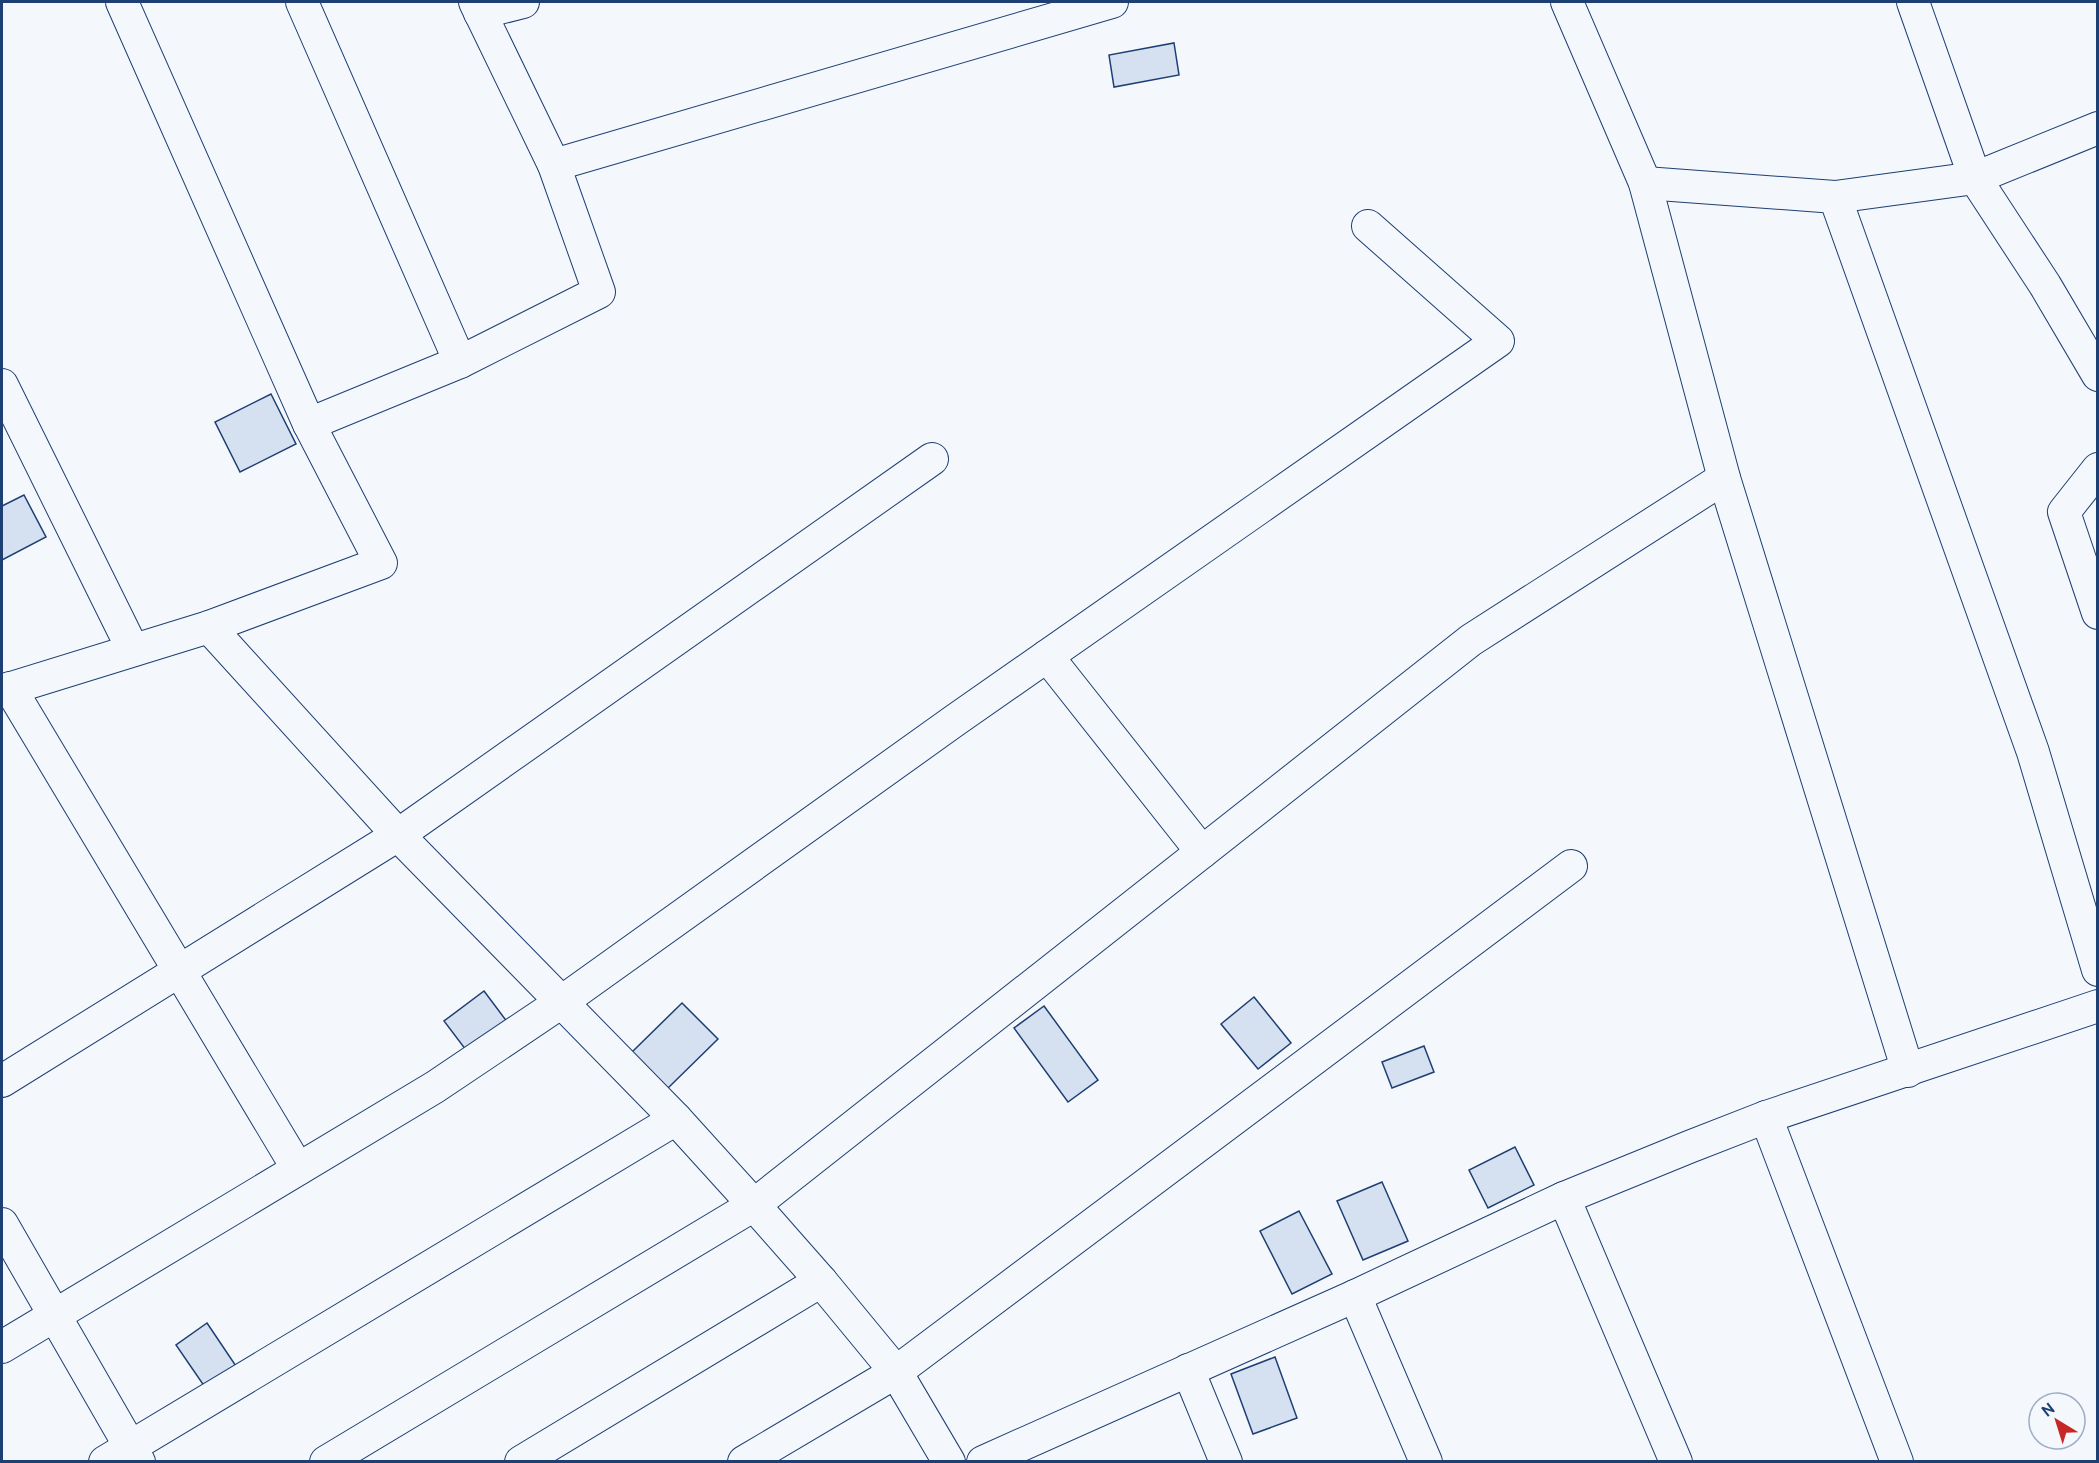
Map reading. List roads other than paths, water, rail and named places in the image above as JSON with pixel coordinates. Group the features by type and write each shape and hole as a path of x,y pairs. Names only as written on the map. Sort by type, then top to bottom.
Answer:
{"street":[{"path":"123,2 309,424 381,563 209,627 6,690 180,971 298,1170"},
{"path":"302,2 460,362"},
{"path":"309,424 460,362 599,292 554,165 478,7 523,2"},
{"path":"554,165 1112,2"},
{"path":"1567,2 1645,183 1724,478 1908,1071"},
{"path":"1913,2 1975,178 2045,285 2097,375"},
{"path":"1645,183 1835,196 1975,178 2097,128"},
{"path":"1835,196 2033,752 2097,970"},
{"path":"2,1347 435,1087 560,1003 1047,656 1498,341 1368,226"},
{"path":"2,385 133,650"},
{"path":"2,1081 398,835 932,459"},
{"path":"2097,469 2064,512 2097,613"},
{"path":"326,1461 754,1205 1471,640 1724,478"},
{"path":"209,627 398,835 676,1119 754,1205 821,1281 896,1372 949,1461"},
{"path":"1047,656 1202,852"},
{"path":"744,1461 896,1372 1571,866"},
{"path":"983,1461 1355,1296 1564,1198 1766,1117 2097,1006"},
{"path":"1766,1117 1897,1461"},
{"path":"2,1224 54,1316 125,1456 676,1119"},
{"path":"1564,1198 1676,1461"},
{"path":"521,1461 821,1281"},
{"path":"1355,1296 1426,1461"},
{"path":"1188,1370 1226,1461"}]}
